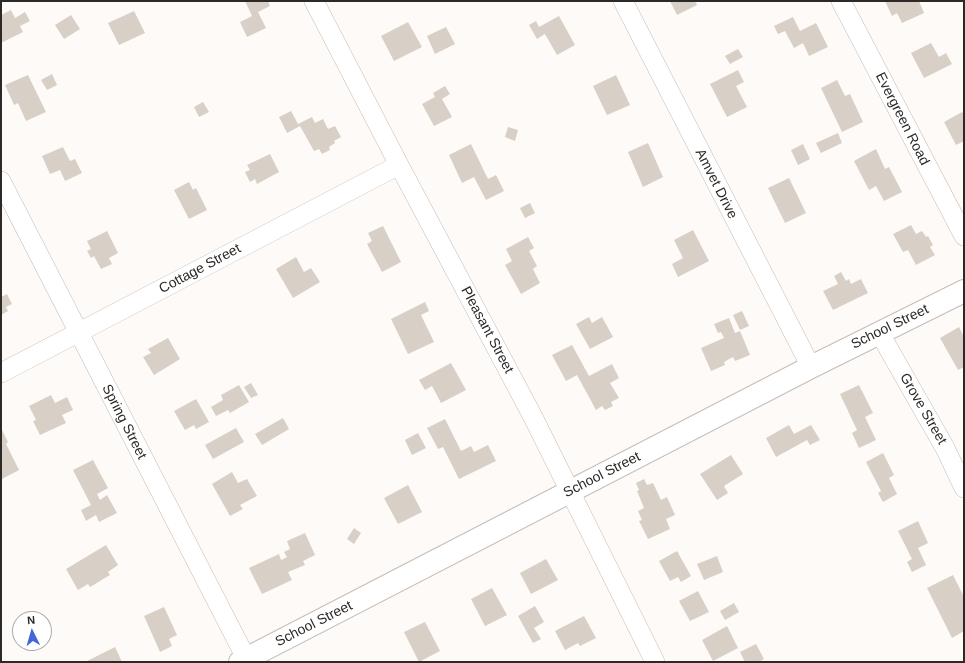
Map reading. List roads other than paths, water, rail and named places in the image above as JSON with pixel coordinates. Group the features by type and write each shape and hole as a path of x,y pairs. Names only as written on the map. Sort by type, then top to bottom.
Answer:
{"street":[{"name":"Pleasant Street","path":"314,1 399,165 526,403 655,662"},
{"name":"Amvet Drive","path":"623,1 686,127 811,367"},
{"name":"Evergreen Road","path":"841,1 964,236"},
{"name":"Cottage Street","path":"1,373 399,165"},
{"name":"Spring Street","path":"1,181 245,661"},
{"name":"School Street","path":"245,661 879,332 964,291"},
{"name":"Grove Street","path":"879,332 945,448 964,488"}]}
